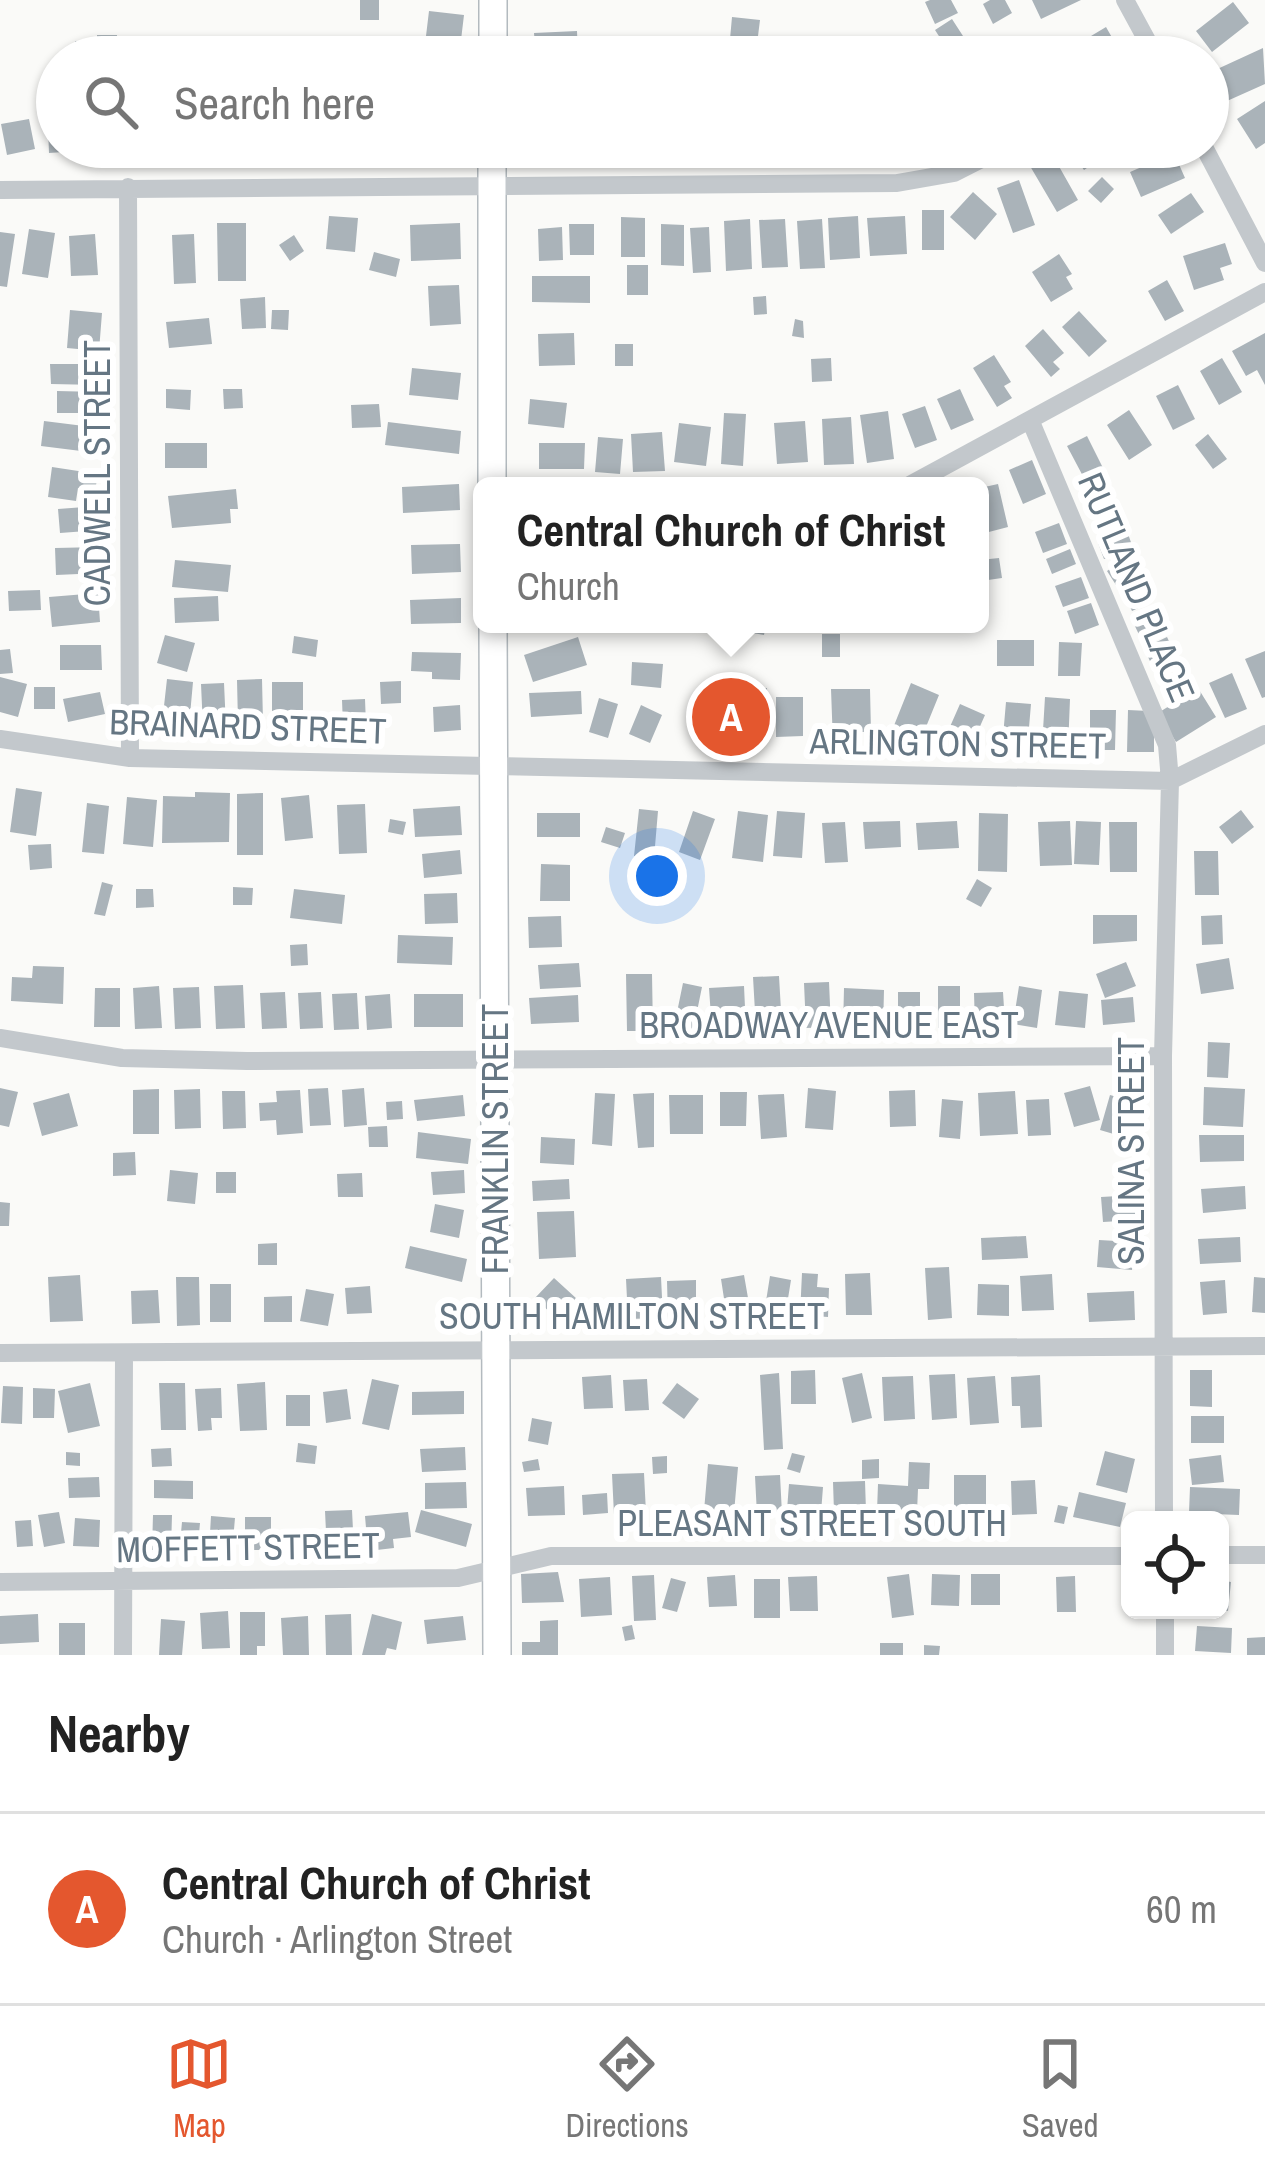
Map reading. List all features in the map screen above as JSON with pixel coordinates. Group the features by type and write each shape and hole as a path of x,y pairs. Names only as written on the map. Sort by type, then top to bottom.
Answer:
{"street":[{"path":"493,0 493,36"},
{"path":"1125,0 1145,36"},
{"path":"492,168 492,477"},
{"path":"0,190 897,183 965,168"},
{"path":"1215,168 1265,263"},
{"name":"CADWELL STREET","path":"128,188 130,758"},
{"path":"925,477 1265,292"},
{"name":"RUTLAND PLACE","path":"1031,422 1167,745 1170,781"},
{"name":"FRANKLIN STREET","path":"493,633 496,1655"},
{"name":"ARLINGTON STREET","path":"494,766 1170,781 1265,734"},
{"name":"BRAINARD STREET","path":"0,739 130,758 494,766"},
{"name":"SALINA STREET","path":"1164,1511 1163,1056 1170,781"},
{"name":"BROADWAY AVENUE EAST","path":"0,1038 122,1058 1163,1056"},
{"name":"SOUTH HAMILTON STREET","path":"0,1353 1265,1346"},
{"path":"123,1655 124,1353"},
{"path":"1229,1555 1265,1555"},
{"name":"PLEASANT STREET SOUTH","path":"496,1571 551,1556 1121,1556"},
{"name":"MOFFETT STREET","path":"0,1582 458,1578 496,1571"},
{"path":"1165,1619 1166,1655"}],"building":[{"path":"360,0 379,0 379,20 360,20"},
{"path":"951,0 958,13 935,24 925,2"},
{"path":"1005,0 1012,13 993,24 983,4"},
{"path":"1032,0 1081,0 1041,19"},
{"path":"1233,2 1249,23 1229,39 1200,36 1196,31"},
{"path":"429,11 464,15 461,36 426,36"},
{"path":"732,17 760,20 758,36 730,36"},
{"path":"952,19 963,36 939,36 935,30"},
{"path":"1106,27 1111,36 1091,36"},
{"path":"577,31 577,36 534,36"},
{"path":"1263,48 1265,84 1229,100 1229,64"},
{"path":"1265,101 1265,143 1256,149 1237,119"},
{"path":"29,119 35,149 7,155 1,124"},
{"path":"1031,168 1060,168 1078,200 1057,212"},
{"path":"1181,168 1185,178 1141,197 1130,172"},
{"path":"1102,177 1114,189 1101,203 1088,191"},
{"path":"1019,180 1035,225 1013,233 997,188"},
{"path":"973,192 997,214 975,240 950,217"},
{"path":"1191,193 1204,212 1171,234 1158,215"},
{"path":"922,210 944,210 944,250 922,250"},
{"path":"329,216 358,218 355,252 326,249"},
{"path":"858,216 860,258 830,260 828,218"},
{"path":"905,216 907,254 870,256 867,218"},
{"path":"621,217 645,218 645,257 621,257"},
{"path":"750,219 752,269 726,271 724,221"},
{"path":"785,219 788,267 762,268 759,220"},
{"path":"822,219 825,268 800,269 797,221"},
{"path":"217,223 246,223 246,281 218,281"},
{"path":"460,223 461,259 411,261 410,225"},
{"path":"569,224 594,224 594,255 570,255"},
{"path":"661,224 684,225 684,266 661,265"},
{"path":"562,227 563,260 539,261 538,229"},
{"path":"709,227 711,272 693,273 690,228"},
{"path":"29,229 55,233 48,278 22,274"},
{"path":"0,232 15,234 7,287 0,286"},
{"path":"95,234 98,275 71,276 69,236"},
{"path":"194,234 196,283 174,284 172,235"},
{"path":"294,235 304,251 290,261 279,245"},
{"path":"1225,243 1232,264 1220,268 1224,280 1194,290 1183,256"},
{"path":"374,252 400,259 396,277 369,270"},
{"path":"1059,254 1072,274 1066,277 1073,289 1051,302 1032,272"},
{"path":"627,265 648,265 648,295 627,295"},
{"path":"532,276 590,276 590,303 532,302"},
{"path":"1167,280 1184,311 1165,321 1148,291"},
{"path":"459,285 461,324 430,326 428,286"},
{"path":"766,296 767,314 754,315 753,297"},
{"path":"265,297 266,328 242,329 240,299"},
{"path":"70,310 102,313 99,351 67,348"},
{"path":"272,310 289,310 288,330 271,329"},
{"path":"1079,311 1107,341 1089,357 1062,327"},
{"path":"209,318 212,344 169,348 166,322"},
{"path":"795,319 803,321 804,338 792,336"},
{"path":"1043,329 1064,353 1053,362 1060,369 1051,377 1025,346"},
{"path":"574,333 575,365 539,366 538,334"},
{"path":"1265,333 1265,385 1257,370 1246,376 1232,351"},
{"path":"615,344 633,344 633,366 615,366"},
{"path":"994,355 1011,382 1004,386 1012,398 997,407 973,368"},
{"path":"831,358 832,381 812,382 811,359"},
{"path":"1222,358 1242,392 1219,405 1200,371"},
{"path":"50,364 98,364 98,385 51,384"},
{"path":"412,368 461,373 458,400 409,395"},
{"path":"1178,385 1195,419 1173,430 1156,396"},
{"path":"166,389 191,390 190,410 166,408"},
{"path":"223,389 242,389 243,408 224,409"},
{"path":"960,389 974,420 951,430 937,399"},
{"path":"57,391 99,392 99,413 57,413"},
{"path":"530,399 567,403 564,428 528,424"},
{"path":"379,404 381,427 352,428 351,405"},
{"path":"925,406 937,440 915,448 902,414"},
{"path":"1129,410 1152,445 1129,460 1107,425"},
{"path":"888,411 894,459 867,463 860,415"},
{"path":"724,413 746,414 743,466 721,464"},
{"path":"851,417 854,464 824,465 822,419"},
{"path":"44,421 100,428 99,442 82,440 81,451 41,446"},
{"path":"805,421 808,462 777,464 774,423"},
{"path":"388,422 461,431 459,454 385,445"},
{"path":"679,423 711,427 706,466 674,462"},
{"path":"662,432 665,471 633,472 631,434"},
{"path":"1208,434 1227,459 1213,469 1195,445"},
{"path":"1087,436 1104,470 1085,480 1067,446"},
{"path":"598,437 623,439 620,474 595,472"},
{"path":"165,443 207,443 207,468 165,468"},
{"path":"539,443 585,443 584,469 539,469"},
{"path":"1032,460 1046,494 1023,504 1009,470"},
{"path":"52,467 98,474 95,491 78,488 76,501 48,497"},
{"path":"459,484 460,510 403,513 402,487"},
{"path":"998,484 1008,527 989,532 989,486"},
{"path":"236,489 238,509 230,509 231,523 172,528 168,496"},
{"path":"1110,500 1123,516 1104,532 1091,516"},
{"path":"98,506 100,530 60,533 58,509"},
{"path":"1059,523 1067,544 1043,553 1035,532"},
{"path":"1127,531 1133,548 1104,559 1098,543"},
{"path":"460,544 461,572 412,574 411,545"},
{"path":"100,547 101,573 56,575 55,548"},
{"path":"1070,549 1076,564 1052,574 1046,559"},
{"path":"1132,554 1141,568 1116,585 1107,571"},
{"path":"999,558 1002,578 989,580 989,559"},
{"path":"175,560 231,565 228,592 172,587"},
{"path":"1081,577 1089,598 1063,607 1055,586"},
{"path":"1145,589 1151,602 1132,611 1126,598"},
{"path":"40,590 41,610 9,611 8,591"},
{"path":"98,593 100,622 52,627 49,597"},
{"path":"218,596 219,621 175,623 174,598"},
{"path":"461,598 461,623 411,624 410,600"},
{"path":"1091,603 1099,625 1075,634 1067,611"},
{"path":"1156,612 1166,632 1143,643 1133,622"},
{"path":"822,634 840,634 840,657 822,657"},
{"path":"165,635 195,643 187,672 157,663"},
{"path":"294,636 318,640 316,657 292,653"},
{"path":"578,637 587,665 533,682 524,655"},
{"path":"1167,637 1177,658 1154,670 1144,648"},
{"path":"997,640 1034,640 1034,666 997,666"},
{"path":"1059,642 1082,643 1080,676 1058,676"},
{"path":"60,645 101,645 102,670 60,670"},
{"path":"10,649 13,673 0,674 0,650"},
{"path":"1265,651 1265,697 1262,698 1245,659"},
{"path":"412,652 461,653 460,680 432,679 432,672 411,671"},
{"path":"632,662 663,664 661,688 631,685"},
{"path":"1232,673 1247,709 1225,718 1209,683"},
{"path":"0,677 27,684 18,717 0,712"},
{"path":"167,679 193,682 189,726 162,724"},
{"path":"262,679 263,722 238,723 237,680"},
{"path":"401,681 401,703 381,704 380,682"},
{"path":"272,682 303,682 303,710 293,710 293,726 272,726"},
{"path":"224,683 226,727 203,728 201,684"},
{"path":"911,683 939,695 917,749 889,738"},
{"path":"34,687 55,687 55,709 34,709"},
{"path":"767,688 769,736 738,737 735,689"},
{"path":"1198,688 1216,717 1176,742 1158,713"},
{"path":"831,689 870,689 871,732 859,732 860,743 833,744"},
{"path":"581,691 582,714 531,717 529,693"},
{"path":"100,692 105,714 68,722 63,699"},
{"path":"776,697 803,697 803,736 776,737"},
{"path":"1045,697 1070,699 1068,749 1042,747"},
{"path":"599,698 618,704 608,738 589,732"},
{"path":"365,699 366,725 343,726 342,700"},
{"path":"1006,702 1031,704 1027,751 1002,748"},
{"path":"960,704 985,715 970,749 945,738"},
{"path":"460,705 461,730 434,732 433,707"},
{"path":"641,705 662,715 650,743 629,734"},
{"path":"1090,710 1116,710 1115,750 1090,750"},
{"path":"1128,710 1149,711 1154,752 1127,752"},
{"path":"16,788 42,792 36,836 10,832"},
{"path":"195,792 230,793 229,842 162,843 163,796 195,797"},
{"path":"263,793 263,855 237,855 237,794"},
{"path":"309,795 313,838 285,841 281,798"},
{"path":"127,797 157,800 153,847 123,844"},
{"path":"87,803 109,806 104,854 82,852"},
{"path":"365,804 367,853 339,854 337,805"},
{"path":"460,806 462,835 415,837 413,809"},
{"path":"639,809 658,811 654,858 634,856"},
{"path":"1241,810 1254,827 1232,844 1219,827"},
{"path":"693,811 715,819 700,860 679,852"},
{"path":"738,811 768,815 763,862 732,858"},
{"path":"777,811 805,813 802,858 773,856"},
{"path":"537,813 580,813 580,837 537,837"},
{"path":"979,813 1008,814 1007,872 978,871"},
{"path":"390,819 406,822 403,835 388,832"},
{"path":"900,821 901,847 865,849 863,822"},
{"path":"957,821 959,848 918,850 916,823"},
{"path":"1070,821 1072,865 1040,866 1038,822"},
{"path":"1076,821 1101,822 1099,865 1074,864"},
{"path":"845,822 848,862 825,863 822,823"},
{"path":"1109,822 1137,822 1137,872 1110,872"},
{"path":"606,827 625,833 620,848 601,842"},
{"path":"51,844 52,868 30,870 28,845"},
{"path":"460,850 462,874 424,878 422,854"},
{"path":"1194,851 1218,851 1219,895 1195,895"},
{"path":"541,864 570,865 570,901 540,901"},
{"path":"977,879 992,888 981,907 966,899"},
{"path":"102,882 113,885 105,916 94,914"},
{"path":"233,887 253,888 252,905 233,905"},
{"path":"136,889 153,889 154,907 136,908"},
{"path":"294,889 345,895 342,924 290,918"},
{"path":"457,893 458,923 425,924 424,894"},
{"path":"1093,915 1137,915 1137,941 1093,944"},
{"path":"1222,915 1223,944 1202,945 1201,916"},
{"path":"561,916 562,947 529,948 528,917"},
{"path":"398,935 453,937 452,965 397,963"},
{"path":"307,944 308,965 291,966 290,945"},
{"path":"1229,958 1234,989 1201,994 1196,964"},
{"path":"1126,962 1136,986 1105,998 1096,974"},
{"path":"579,963 581,987 540,989 538,965"},
{"path":"33,966 64,967 63,1004 11,1001 12,977 32,978"},
{"path":"626,974 652,974 653,1031 627,1031"},
{"path":"779,976 782,1028 756,1029 753,977"},
{"path":"829,982 831,1027 806,1028 804,983"},
{"path":"683,983 702,987 693,1031 674,1027"},
{"path":"243,985 245,1028 216,1029 214,986"},
{"path":"159,986 162,1028 135,1029 133,988"},
{"path":"744,986 746,1029 712,1031 709,988"},
{"path":"938,986 960,986 960,1028 938,1028"},
{"path":"1019,986 1042,990 1037,1028 1013,1024"},
{"path":"199,987 201,1028 175,1029 173,988"},
{"path":"95,988 120,988 120,1027 94,1027"},
{"path":"844,988 884,990 883,1031 843,1029"},
{"path":"1059,991 1088,994 1085,1028 1055,1025"},
{"path":"285,992 287,1028 262,1029 260,993"},
{"path":"321,992 323,1028 300,1029 298,993"},
{"path":"898,992 920,992 920,1026 898,1025"},
{"path":"1003,992 1005,1024 975,1026 974,993"},
{"path":"357,993 359,1029 334,1030 332,994"},
{"path":"390,994 392,1028 367,1030 365,996"},
{"path":"414,994 463,994 463,1027 414,1027"},
{"path":"578,995 579,1022 531,1024 529,998"},
{"path":"1133,997 1135,1022 1103,1025 1101,1000"},
{"path":"1208,1042 1230,1043 1228,1078 1207,1077"},
{"path":"1090,1086 1100,1120 1074,1127 1064,1093"},
{"path":"1204,1087 1245,1089 1243,1127 1203,1125"},
{"path":"0,1088 18,1092 9,1127 0,1125"},
{"path":"328,1088 331,1125 310,1126 308,1089"},
{"path":"364,1088 367,1125 344,1127 342,1090"},
{"path":"808,1088 836,1091 833,1130 805,1128"},
{"path":"159,1089 159,1134 133,1134 133,1090"},
{"path":"200,1089 201,1128 175,1129 174,1090"},
{"path":"300,1090 303,1133 277,1135 276,1120 260,1121 259,1103 277,1102 276,1091"},
{"path":"915,1090 916,1126 890,1127 889,1091"},
{"path":"222,1091 245,1091 246,1128 223,1129"},
{"path":"1015,1091 1018,1134 980,1136 978,1093"},
{"path":"720,1092 747,1092 746,1126 720,1126"},
{"path":"69,1093 78,1126 42,1136 33,1103"},
{"path":"595,1093 615,1094 612,1146 592,1144"},
{"path":"654,1093 654,1147 638,1148 633,1094"},
{"path":"784,1094 787,1137 761,1139 758,1095"},
{"path":"463,1095 465,1116 417,1121 414,1100"},
{"path":"669,1095 703,1095 703,1134 670,1134"},
{"path":"1110,1095 1134,1102 1128,1123 1121,1121 1117,1135 1100,1130"},
{"path":"942,1099 963,1101 960,1139 939,1137"},
{"path":"1049,1099 1051,1135 1028,1136 1026,1100"},
{"path":"402,1101 403,1119 387,1120 386,1102"},
{"path":"387,1126 388,1147 369,1147 368,1127"},
{"path":"418,1132 471,1139 468,1164 416,1158"},
{"path":"1199,1135 1244,1135 1244,1161 1200,1162"},
{"path":"541,1137 575,1139 574,1165 540,1163"},
{"path":"135,1152 136,1175 113,1176 113,1153"},
{"path":"170,1170 198,1173 195,1204 167,1201"},
{"path":"464,1170 465,1193 433,1195 431,1172"},
{"path":"216,1172 236,1172 236,1193 216,1193"},
{"path":"362,1173 363,1197 338,1197 337,1174"},
{"path":"569,1179 570,1199 533,1201 532,1181"},
{"path":"1245,1186 1246,1209 1203,1213 1201,1189"},
{"path":"1136,1195 1137,1220 1103,1222 1101,1197"},
{"path":"0,1202 10,1203 9,1226 0,1226"},
{"path":"435,1204 464,1210 459,1238 430,1232"},
{"path":"574,1211 576,1257 539,1259 537,1212"},
{"path":"1026,1236 1028,1258 982,1260 981,1238"},
{"path":"1240,1237 1241,1262 1200,1264 1198,1239"},
{"path":"1099,1240 1134,1242 1132,1270 1097,1267"},
{"path":"277,1243 277,1265 258,1265 258,1244"},
{"path":"410,1246 467,1259 462,1282 405,1268"},
{"path":"949,1267 952,1318 928,1320 925,1268"},
{"path":"802,1273 818,1274 817,1287 829,1288 828,1317 800,1315"},
{"path":"870,1273 872,1315 846,1315 845,1274"},
{"path":"1052,1274 1054,1310 1022,1311 1020,1276"},
{"path":"80,1275 83,1321 50,1322 48,1277"},
{"path":"744,1275 751,1315 727,1318 721,1279"},
{"path":"770,1276 791,1280 785,1317 764,1314"},
{"path":"176,1277 199,1277 200,1325 177,1326"},
{"path":"661,1277 663,1318 628,1319 626,1279"},
{"path":"1254,1277 1265,1278 1265,1313 1252,1312"},
{"path":"554,1278 577,1299 558,1320 535,1298"},
{"path":"696,1280 696,1318 668,1318 667,1281"},
{"path":"1225,1280 1227,1313 1203,1315 1200,1282"},
{"path":"210,1284 231,1284 231,1322 210,1322"},
{"path":"978,1284 1009,1285 1009,1316 977,1315"},
{"path":"370,1286 372,1313 347,1314 345,1288"},
{"path":"306,1289 334,1294 328,1326 300,1321"},
{"path":"158,1290 160,1323 132,1324 131,1291"},
{"path":"1134,1291 1135,1320 1089,1322 1087,1293"},
{"path":"292,1296 292,1322 264,1322 264,1297"},
{"path":"815,1370 816,1404 791,1404 791,1371"},
{"path":"1190,1370 1212,1370 1212,1407 1190,1406"},
{"path":"779,1373 783,1449 764,1450 760,1375"},
{"path":"862,1373 872,1418 852,1423 842,1378"},
{"path":"955,1374 957,1418 932,1420 929,1375"},
{"path":"611,1375 613,1408 584,1409 582,1377"},
{"path":"1040,1375 1042,1427 1021,1428 1020,1406 1012,1406 1011,1377"},
{"path":"913,1376 915,1419 884,1421 882,1377"},
{"path":"995,1376 999,1423 970,1425 967,1378"},
{"path":"372,1379 399,1385 389,1430 362,1424"},
{"path":"647,1379 649,1410 625,1411 623,1380"},
{"path":"265,1382 267,1430 240,1431 237,1384"},
{"path":"90,1383 100,1426 68,1433 58,1391"},
{"path":"159,1383 185,1383 186,1430 161,1430"},
{"path":"677,1383 699,1399 684,1419 662,1403"},
{"path":"3,1386 23,1387 22,1424 1,1423"},
{"path":"33,1388 55,1389 54,1418 33,1418"},
{"path":"221,1388 222,1418 211,1418 212,1430 198,1431 195,1389"},
{"path":"347,1389 351,1419 326,1423 323,1392"},
{"path":"464,1391 464,1414 412,1415 412,1392"},
{"path":"286,1395 310,1395 310,1426 286,1426"},
{"path":"1191,1416 1224,1416 1224,1443 1191,1443"},
{"path":"532,1418 552,1422 548,1445 528,1441"},
{"path":"298,1443 317,1446 315,1464 296,1462"},
{"path":"465,1447 466,1470 422,1472 420,1449"},
{"path":"171,1448 172,1466 152,1467 151,1449"},
{"path":"1105,1451 1135,1459 1127,1493 1096,1485"},
{"path":"66,1452 80,1453 80,1466 66,1465"},
{"path":"792,1453 805,1456 800,1473 787,1469"},
{"path":"1221,1455 1224,1482 1192,1485 1189,1459"},
{"path":"667,1456 667,1473 653,1474 652,1457"},
{"path":"538,1459 540,1470 524,1472 522,1462"},
{"path":"879,1459 879,1478 862,1479 862,1460"},
{"path":"909,1462 930,1463 929,1489 918,1489 917,1512 877,1511 878,1484 908,1486"},
{"path":"708,1464 738,1467 734,1513 704,1511"},
{"path":"644,1473 646,1513 614,1515 612,1474"},
{"path":"780,1475 782,1514 757,1515 755,1476"},
{"path":"954,1475 986,1475 986,1512 954,1512"},
{"path":"99,1477 100,1497 69,1498 68,1478"},
{"path":"154,1480 193,1481 193,1499 154,1498"},
{"path":"1035,1480 1037,1514 1012,1515 1011,1481"},
{"path":"865,1481 866,1511 834,1512 833,1482"},
{"path":"466,1482 467,1508 425,1509 425,1483"},
{"path":"789,1484 823,1487 821,1513 787,1510"},
{"path":"564,1486 565,1515 528,1516 526,1488"},
{"path":"1190,1487 1240,1489 1239,1515 1189,1511"},
{"path":"1079,1492 1126,1503 1120,1527 1073,1517"},
{"path":"607,1493 608,1513 583,1515 582,1495"},
{"path":"1058,1505 1068,1507 1064,1524 1054,1522"},
{"path":"352,1510 354,1550 327,1552 325,1511"},
{"path":"421,1510 472,1524 466,1547 415,1532"},
{"path":"59,1512 65,1543 44,1547 38,1515"},
{"path":"408,1512 411,1537 393,1539 394,1548 368,1551 365,1516"},
{"path":"153,1515 172,1515 171,1550 152,1550"},
{"path":"211,1516 235,1518 232,1552 209,1550"},
{"path":"245,1517 271,1517 271,1550 245,1550"},
{"path":"75,1518 100,1520 99,1547 73,1546"},
{"path":"31,1520 33,1546 17,1547 15,1521"},
{"path":"182,1522 200,1523 197,1556 179,1554"},
{"path":"558,1572 564,1602 522,1603 521,1574"},
{"path":"909,1574 914,1615 892,1618 887,1577"},
{"path":"932,1574 960,1575 959,1606 931,1605"},
{"path":"971,1574 1000,1574 1000,1605 971,1605"},
{"path":"654,1575 656,1620 634,1621 632,1576"},
{"path":"735,1575 737,1606 709,1607 707,1577"},
{"path":"817,1576 818,1611 790,1611 788,1577"},
{"path":"1075,1576 1076,1612 1057,1612 1056,1577"},
{"path":"610,1577 612,1615 581,1617 579,1579"},
{"path":"671,1578 686,1582 677,1612 662,1608"},
{"path":"754,1579 780,1579 780,1618 754,1618"},
{"path":"228,1611 230,1648 202,1649 200,1613"},
{"path":"240,1612 265,1612 265,1646 257,1646 257,1655 240,1655"},
{"path":"38,1614 39,1642 0,1644 0,1616"},
{"path":"351,1614 352,1655 326,1655 325,1615"},
{"path":"372,1614 402,1622 396,1650 362,1655"},
{"path":"308,1616 309,1655 283,1655 281,1618"},
{"path":"463,1616 466,1640 427,1644 424,1620"},
{"path":"161,1619 185,1621 182,1655 159,1655"},
{"path":"558,1620 558,1655 522,1655 522,1642 540,1642 540,1621"},
{"path":"59,1623 85,1623 85,1655 59,1655"},
{"path":"632,1625 635,1639 625,1641 622,1627"},
{"path":"1197,1626 1232,1628 1231,1653 1195,1651"},
{"path":"1265,1637 1265,1655 1247,1655 1247,1638"},
{"path":"880,1643 903,1643 903,1655 880,1655"},
{"path":"924,1645 940,1646 939,1655 924,1655"}],"place":[{"name":"Central Church of Christ","path":"731,717"}]}
